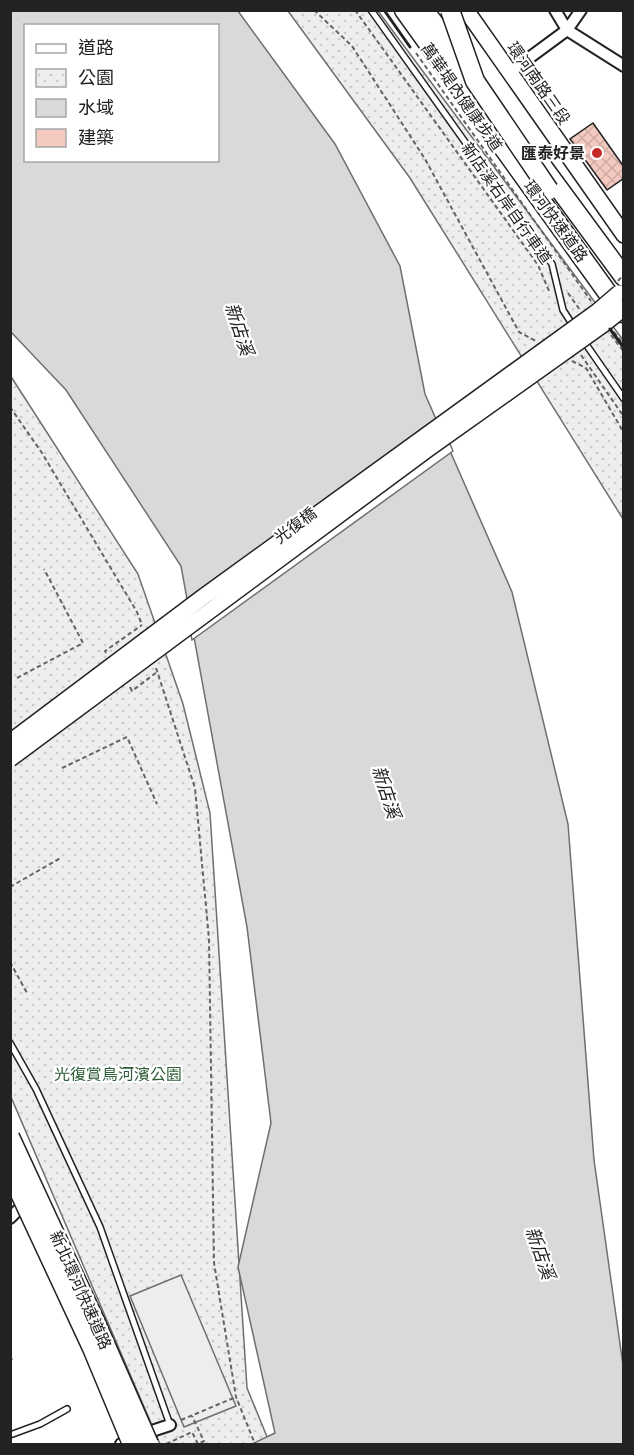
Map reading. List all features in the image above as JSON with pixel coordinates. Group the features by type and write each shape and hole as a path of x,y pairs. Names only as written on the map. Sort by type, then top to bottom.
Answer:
{"highway":[{"name":"環河快速道路","path":"404,10 624,315"},
{"name":"環河快速道路","path":"424,10 577,211 622,285"},
{"path":"450,10 475,81 600,263 622,285"},
{"name":"新北環河快速道路","path":"10,1137 91,1312 133,1443"},
{"name":"新北環河快速道路","path":"10,1172 92,1348 133,1443"}],"main road":[{"name":"環河南路三段","path":"466,10 624,235"},
{"path":"599,319 622,285"},
{"name":"光復橋","path":"10,742 203,597 599,319"},
{"name":"光復橋","path":"10,759 428,449 599,319"},
{"path":"10,1149 87,1317 133,1443"},
{"path":"10,1190 15,1214 133,1443"}],"street":[{"path":"555,10 567,30 624,66"},
{"path":"510,72 567,30 581,10"},
{"path":"133,1443 170,1425"}],"lane":[{"path":"371,10 552,264 563,310 624,399"},
{"path":"10,1043 36,1089 100,1227 170,1425"},
{"path":"10,1435 40,1424 67,1409"}],"path":[{"path":"314,10 351,46 425,159 519,332 538,342"},
{"name":"新店溪右岸自行車道","path":"355,10 538,265 549,292"},
{"name":"萬華堤內健康步道","path":"416,53 599,319 624,345"},
{"path":"568,292 599,319 624,352"},
{"path":"578,350 624,417"},
{"path":"567,358 586,368 624,433"},
{"path":"10,407 42,453 137,612 145,634"},
{"path":"17,678 83,643 44,569"},
{"path":"154,662 195,788 209,939 214,1263 236,1397 255,1444"},
{"path":"62,768 127,737 158,804"},
{"path":"10,887 62,857"},
{"path":"10,962 27,993"},
{"path":"170,1425 236,1397"},
{"path":"166,1444 192,1432 198,1444 204,1441 192,1416"}],"green space":[{"path":"288,11 378,11 623,340 623,519 410,178"},
{"name":"光復賞鳥河濱公園","path":"10,375 138,574 183,704 210,813 247,1388 270,1444 160,1444 11,1097"}],"shaded area":[{"path":"181,1275 236,1406 184,1427 130,1296"}],"water":[{"name":"新店溪","path":"11,11 238,11 335,144 400,266 425,394 512,592 568,824 594,1160 623,1365 623,1444 252,1444 275,1433 238,1267 271,1123 247,927 181,566 66,390 11,332"}],"pier":[{"path":"439,418 453,451 192,640 186,606"}],"building":[{"name":"匯泰好景","path":"593,123 624,167 624,178 607,190 570,139"}],"wall":[{"path":"384,10 410,47"},
{"path":"610,329 624,348"}],"place":[{"name":"匯泰好景","path":"597,153"}]}
